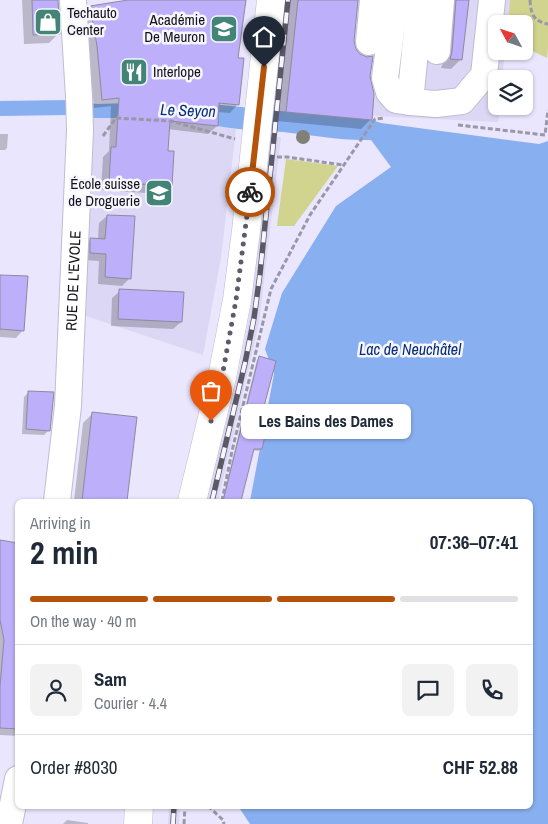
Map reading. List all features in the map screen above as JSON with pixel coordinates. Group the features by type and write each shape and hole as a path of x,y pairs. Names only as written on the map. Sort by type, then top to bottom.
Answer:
{"main road":[{"path":"192,499 230,337 243,251 271,0"},
{"path":"138,824 139,809"},
{"path":"155,824 156,809"}],"street":[{"name":"RUE DE L'EVOLE","path":"57,499 68,406 80,110 73,0"},
{"path":"369,42 373,0"},
{"path":"394,0 385,78 389,92 396,100 436,104 462,101 484,75 492,0"},
{"path":"410,102 420,0"},
{"path":"436,51 441,0"},
{"path":"9,824 15,794"}],"path":[{"path":"530,0 530,11 536,20 548,24"},
{"path":"456,125 545,134 548,110"},
{"path":"113,122 116,118 171,121 236,140 256,138 267,143 266,156 343,165"},
{"path":"222,499 271,289 310,215 343,165 375,119 387,118"},
{"path":"184,824 186,809"},
{"path":"211,809 223,820 224,824"}],"shaded area":[{"path":"285,0 510,0 509,15 488,15 488,60 504,60 503,70 488,70 488,115 499,115 498,122 273,111"},
{"name":"École suisse de Droguerie","path":"92,118 175,118 236,129 221,258 203,355 86,316"},
{"path":"271,137 281,137 259,323 218,499 207,499 241,361 249,318"},
{"path":"169,809 180,809 179,824 168,824"}],"green space":[{"path":"510,0 548,0 547,58 533,51 533,15 509,15"},
{"path":"286,159 338,166 294,226 277,226"}],"water":[{"name":"Lac de Neuchâtel","path":"70,100 97,104 172,100 372,120 381,123 539,144 548,141 548,824 250,824 240,809 533,809 533,499 250,499 274,374 265,349 282,293 336,206 391,167 371,140 338,139 217,126 218,116 197,114 195,124 175,118 92,118 69,115 0,116 0,101"}],"building":[{"path":"32,0 58,0 60,34 33,35"},
{"path":"128,0 246,0 238,58 244,58 239,105 219,103 218,126 170,121 168,151 174,151 172,186 109,182 111,147 116,147 119,98 102,100 97,46 90,6"},
{"path":"298,0 358,0 354,41 356,49 360,54 367,57 373,56 370,76 374,94 372,120 286,112"},
{"path":"456,0 469,0 462,60 450,59"},
{"path":"107,215 135,216 131,279 105,277 106,254 90,253 90,238 105,239"},
{"path":"0,275 28,276 24,331 0,329"},
{"path":"119,289 184,292 182,322 118,319"},
{"path":"259,356 276,361 259,425 267,427 262,449 254,449 242,499 223,499"},
{"path":"28,391 54,392 50,431 26,429"},
{"path":"92,412 137,417 127,499 82,499"},
{"path":"0,540 15,542 15,729 0,728 0,686 4,640 0,620"}],"railway":[{"path":"212,499 254,318 288,0"},
{"path":"173,824 174,809"}],"way so far":[{"path":"211,421 230,337 250,192"}],"place":[{"name":"Techauto Center","path":"48,22"},
{"name":"Académie De Meuron","path":"224,29"},
{"name":"Interlope","path":"134,72"},
{"name":"École suisse de Droguerie","path":"159,193"},
{"name":"Les Bains des Dames","path":"211,421"}],"route":[{"path":"250,192 264,67"}],"water label":[{"name":"Le Seyon","path":"188,110"}]}
